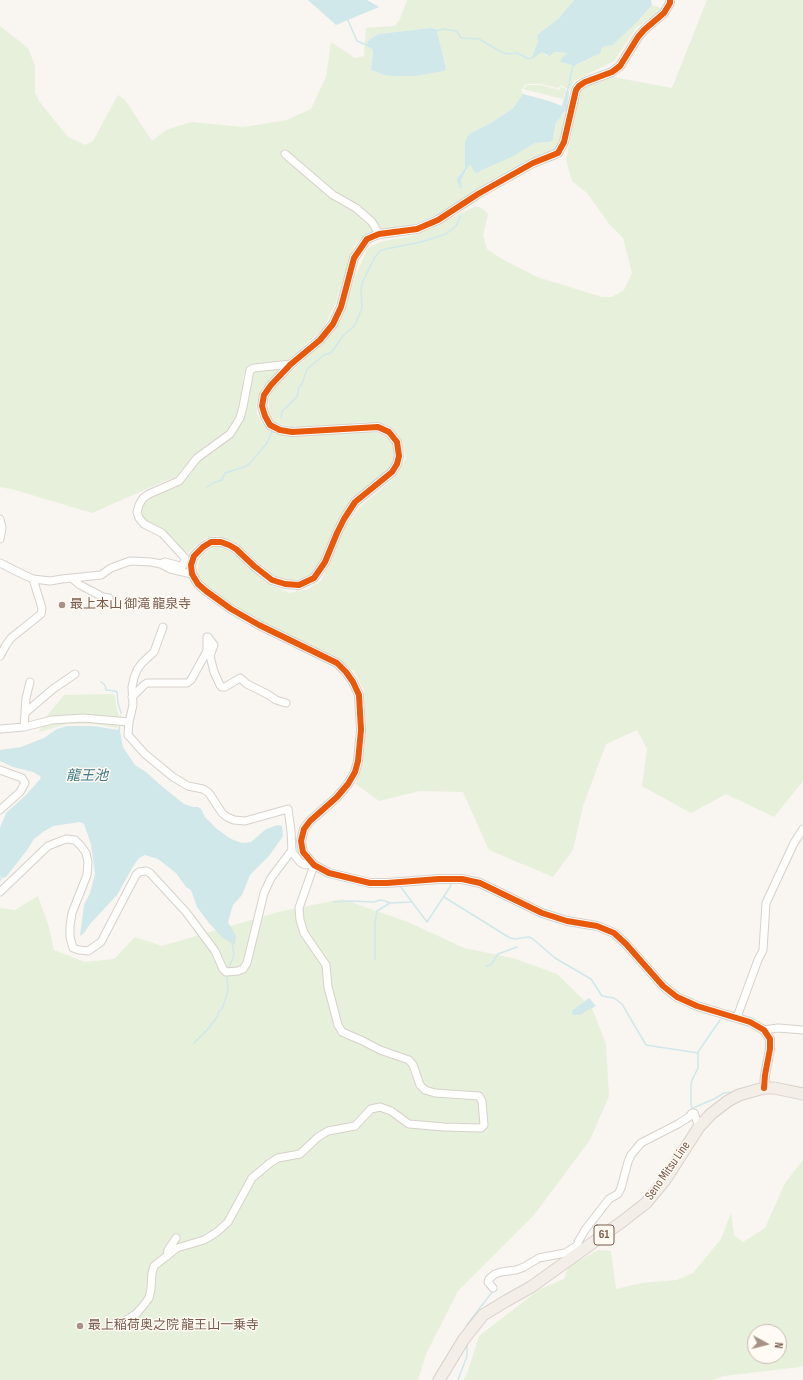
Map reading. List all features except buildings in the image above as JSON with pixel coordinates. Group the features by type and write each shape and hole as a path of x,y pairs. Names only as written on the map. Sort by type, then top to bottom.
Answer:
{"main road":[{"name":"Seno Mitsu Line","path":"439,1380 464,1339 483,1316 531,1287 579,1249 623,1221 646,1203 665,1180 699,1127 711,1114 728,1101 739,1095 764,1088 786,1090 803,1094"}],"street":[{"path":"670,0 670,3 664,13 638,37 620,66 612,72 585,82 576,90 564,142 558,153 533,162 478,194 438,220 417,229 379,234 367,239 354,258 341,307 333,324 320,340 291,364 271,385 264,395 262,406 265,416 270,424 280,430 292,432 378,427 389,432 397,442 399,456 397,464 392,472 355,502 344,519 325,562 314,578 299,585 285,584 272,580 236,549 221,542 211,542 203,547 194,556 191,565 192,574 198,584 206,592 231,609 259,625 337,664 346,672 359,695 361,730 358,761 355,772 348,784 337,797 310,821 304,829 301,841 303,852 312,864 329,873 370,883 439,879 462,879 480,883 542,913 567,921 597,926 614,933 626,944 662,986 677,997 697,1006 737,1017 764,1030 770,1039 770,1049 764,1075 764,1088"},
{"path":"285,154 333,195 356,208 372,222 379,234"},
{"path":"160,564 165,562 183,566 185,558 162,533 144,524 139,518 137,512 143,498 178,481 197,458 230,434 240,418 244,407 250,370 254,368 291,364"},
{"path":"0,519 2,528 0,539"},
{"path":"0,563 33,579 50,581 101,575 111,568 130,561 160,564 170,569 192,574"},
{"path":"0,656 11,638 40,614 42,608 33,579"},
{"path":"73,579 80,585 103,597 110,598"},
{"path":"123,721 133,705 132,687 137,670 154,652 162,627"},
{"path":"132,697 147,683 187,683 191,680 207,651 208,637 214,645 210,656 214,672 222,687 240,678 247,684 276,700 286,703"},
{"path":"25,713 52,689 75,674"},
{"path":"24,727 26,698 30,682"},
{"path":"0,729 24,727 52,720 75,718 123,721"},
{"path":"123,721 128,735 145,754 172,777 188,786 203,789 227,817 234,820 245,821 288,809 292,852 300,862 307,865 312,864"},
{"path":"0,770 22,778 24,783 20,792 0,810"},
{"path":"737,1017 763,950 766,904 794,843 803,829"},
{"path":"0,892 23,868 48,846 66,839 75,840 84,849 88,862 87,875 72,913 70,937 74,948 88,951 101,942 136,875 140,872 146,872 150,873 186,912 215,951 223,969 226,972 238,971 243,969 248,963 264,893 271,878 292,850"},
{"path":"116,1323 123,1322 136,1314 149,1298 154,1266 177,1248 204,1240 218,1232 228,1222 252,1178 278,1158 300,1154 318,1137 328,1131 355,1126 371,1109 380,1107 391,1111 409,1124 481,1128 484,1125 482,1101 479,1096 435,1094 425,1090 420,1085 413,1065 409,1060 380,1050 342,1032 338,1025 328,987 326,965 304,933 300,920 299,908 312,864"},
{"path":"764,1030 778,1028 803,1030"},
{"path":"493,1288 488,1282 489,1279 495,1274 516,1270 525,1263 539,1258 579,1249 578,1242 585,1230 609,1199 618,1194 631,1155 641,1143 678,1124 689,1117 692,1113 694,1113 699,1127"},
{"path":"167,1256 168,1250 176,1238"}],"green space":[{"path":"407,0 574,0 559,18 537,35 538,41 532,56 534,58 542,52 547,56 555,52 566,53 567,54 560,62 575,66 601,53 601,49 603,47 613,45 652,5 663,9 636,28 614,61 574,81 570,90 561,85 558,88 541,84 526,84 521,90 523,94 513,108 491,123 471,133 465,142 465,168 458,176 458,183 460,185 462,177 469,165 474,172 477,173 512,157 535,143 549,142 554,137 556,122 562,113 566,111 560,146 520,167 440,215 408,226 368,233 354,246 336,302 323,329 292,357 284,361 248,366 243,376 243,395 231,427 194,455 181,473 175,478 167,480 92,513 0,487 0,26 28,48 35,66 35,93 39,101 68,137 85,145 93,141 118,95 125,100 152,141 166,130 191,122 243,127 287,120 311,109 326,77 331,42 355,58 364,56 366,28 395,26 400,19","holes":["431,28 436,29 446,69 415,76 384,75 371,70 373,52 368,44 368,41 378,34"]},
{"path":"707,0 803,0 803,781 774,817 726,794 691,813 642,786 647,749 637,730 606,744 583,806 573,850 553,877 489,850 463,792 419,791 379,801 356,784 364,756 365,721 364,691 354,671 337,659 259,622 203,584 197,573 199,561 204,554 215,546 228,550 271,585 290,593 308,589 321,581 346,525 360,507 394,478 406,459 402,442 391,428 376,423 361,422 337,426 294,428 275,422 269,416 269,398 275,387 329,337 340,322 356,274 368,248 380,242 416,235 474,207 480,207 488,214 483,235 487,249 502,259 537,277 602,297 612,297 624,290 632,273 623,238 610,225 587,193 572,181 566,160 579,94 587,85 613,77 672,88"},
{"path":"527,85 541,85 559,90 561,87 566,89 563,99 523,89"},
{"path":"278,367 280,369 262,388 256,405 257,414 263,424 275,434 303,436 369,431 382,434 392,440 396,450 396,461 388,473 355,498 341,514 321,560 312,573 302,578 291,580 277,577 231,540 216,536 205,538 186,556 147,524 141,518 140,512 141,505 146,499 178,486 188,476 198,461 207,453 235,435 245,414 252,372"},
{"path":"64,695 115,695 119,716 117,728 94,724 67,724 39,732 45,718"},
{"path":"38,896 49,927 54,950 85,962 114,959 135,937 162,946 282,911 342,899 408,922 464,948 513,958 557,974 592,1008 606,1044 609,1096 590,1140 534,1215 458,1291 426,1354 418,1380 0,1380 0,908 15,910"},
{"path":"803,1160 803,1364 800,1367 724,1376 713,1380 463,1380 467,1374 479,1336 540,1289 564,1279 568,1267 598,1250 611,1251 616,1289 642,1283 677,1280 693,1273 721,1239 731,1213 734,1235 743,1242 765,1228 785,1183"}],"water":[{"path":"308,0 367,0 379,7 336,25"},
{"path":"574,0 651,0 652,5 613,45 603,47 601,49 601,53 575,66 560,62 563,56 567,54 566,53 555,52 549,56 542,52 534,58 532,57 538,41 537,35 559,18"},
{"path":"431,28 436,29 437,31 446,69 444,71 415,76 394,76 384,75 371,70 373,52 372,49 367,46 368,41 378,34"},
{"path":"566,91 569,91 567,109 562,113 561,117 556,122 553,140 549,142 535,143 512,157 477,173 474,172 469,165 461,180 462,188 460,188 457,178 465,168 465,142 471,133 491,123 513,108 523,94 562,106"},
{"name":"龍王池","path":"121,712 120,731 123,747 135,765 146,772 184,804 201,809 205,817 217,829 231,839 242,843 251,842 266,829 278,825 282,826 283,836 269,856 250,875 242,895 233,905 228,922 236,936 235,945 223,938 209,923 197,907 191,890 186,887 176,873 158,859 145,855 139,858 134,865 117,895 80,936 84,905 90,893 95,874 91,844 84,824 80,822 53,826 43,832 34,839 6,877 3,878 0,876 0,828 6,813 26,795 41,778 33,772 13,767 0,761 0,750 21,747 44,738 57,729 67,726 94,726 118,730"},
{"path":"589,998 596,1006 581,1015 573,1015 572,1011"}],"waterway":[{"path":"347,18 357,41 369,46"},
{"path":"436,31 444,29 456,31 461,38 479,39 503,53 517,53 529,59 534,57"},
{"path":"567,93 573,65"},
{"path":"281,417 282,411 297,397 299,387 302,384 307,369 324,355 331,353 343,336 355,325 362,308 361,289 363,281 375,257 380,251 421,242 446,234 456,226 461,215"},
{"path":"207,487 222,480 225,473 247,466 267,443 272,432"},
{"path":"101,682 105,685 106,690 117,692 121,713"},
{"path":"0,881 2,875"},
{"path":"400,886 427,922 451,884"},
{"path":"444,897 510,938 515,939 529,937 533,939 555,958 591,979 602,996 614,998 622,1004 646,1045 698,1053"},
{"path":"334,902 374,902 380,900 390,903"},
{"path":"375,960 375,923 377,911 390,903 411,902"},
{"path":"228,970 234,955 232,943"},
{"path":"486,966 491,965 498,954 517,947"},
{"path":"194,1043 209,1028 217,1017 219,1011 222,1009 228,991 228,973"},
{"path":"692,1109 691,1085 698,1068 698,1052 720,1020"},
{"path":"691,1111 693,1108 724,1093 739,1089"},
{"path":"466,1326 493,1291"},
{"path":"458,1380 467,1356 467,1344"}],"cycle path":[{"path":"670,0 670,3 664,13 638,37 620,66 612,72 585,82 576,90 564,142 558,153 533,163 478,194 438,220 417,229 379,234 367,239 354,258 341,307 333,324 320,340 291,364 271,385 264,395 262,406 265,416 270,425 280,430 292,432 378,427 389,432 397,442 399,456 397,464 392,472 355,502 344,519 325,562 314,578 299,585 285,584 272,580 236,549 221,542 211,542 203,547 194,556 191,565 192,574 198,584 231,609 259,625 337,663 353,682 359,695 361,730 358,761 355,772 348,784 337,797 310,821 304,829 301,841 303,852 314,865 329,873 370,883 439,879 462,879 480,883 542,913 567,921 597,926 614,933 626,944 663,986 677,997 697,1006 750,1022 764,1030 770,1039 770,1049 764,1088"}],"place":[{"name":"最上本山 御滝 龍泉寺","path":"62,605"},
{"name":"最上稲荷奥之院 龍王山一乗寺","path":"80,1326"}]}
